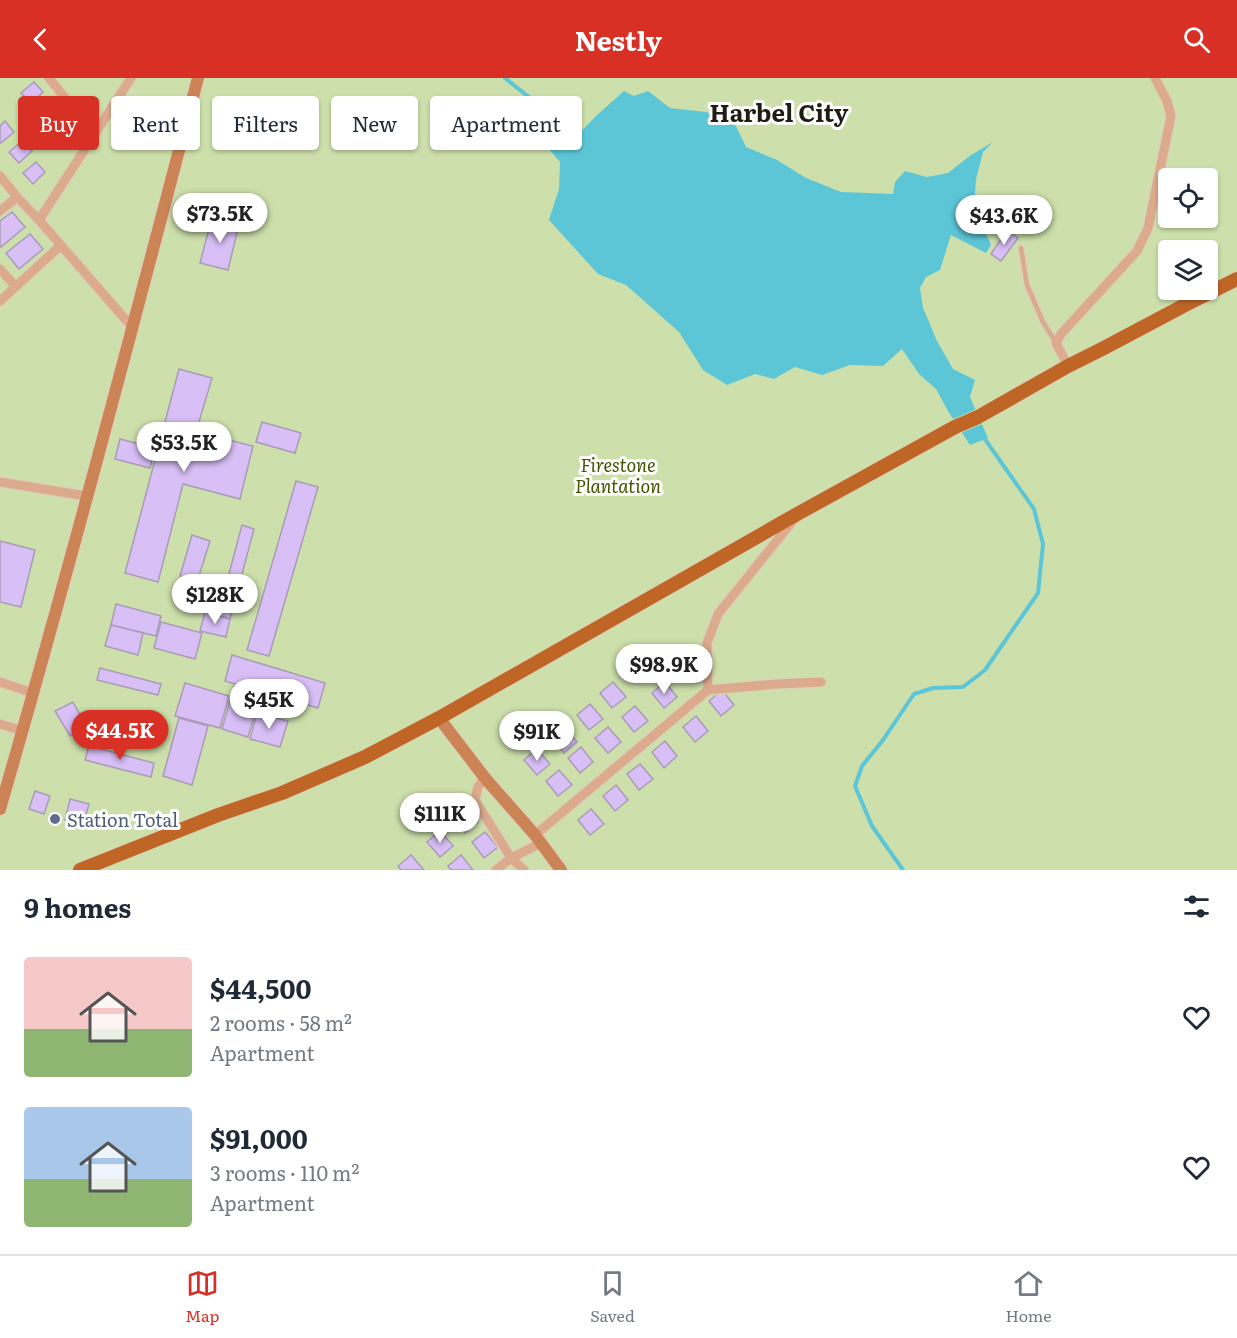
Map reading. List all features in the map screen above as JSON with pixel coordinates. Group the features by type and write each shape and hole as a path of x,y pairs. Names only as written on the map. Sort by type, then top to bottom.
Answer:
{"main road":[{"path":"0,809 23,731 198,78"},
{"path":"80,870 218,815 282,793 365,757 955,427 978,417 1185,304 1237,279"},
{"path":"439,717 561,870"}],"street":[{"path":"49,78 64,96"},
{"path":"99,129 131,78"},
{"path":"1068,366 1056,343 1061,334 1137,251 1148,228 1171,116 1167,101 1155,78"},
{"path":"39,220 85,150"},
{"path":"0,176 132,327"},
{"path":"0,211 17,197"},
{"path":"0,301 60,246"},
{"path":"0,269 15,286"},
{"path":"0,482 86,496"},
{"path":"708,690 707,643 718,614 799,513"},
{"path":"0,681 33,693"},
{"path":"496,870 538,839 708,690 821,682"},
{"path":"0,724 23,731"},
{"path":"486,778 478,787 475,800 511,858 524,870"}],"lane":[{"path":"1021,248 1027,285 1043,322 1056,343"}],"green space":[{"name":"Firestone Plantation","path":"0,78 1237,78 1237,870 0,870"}],"water":[{"path":"624,91 634,96 648,91 670,108 706,112 733,120 746,147 777,160 806,178 841,192 893,194 895,182 905,171 927,177 948,173 993,142 983,152 976,179 974,207 991,245 986,253 951,235 940,270 926,277 920,288 923,308 937,341 953,369 975,380 970,397 988,438 970,445 936,389 919,374 902,349 883,366 850,365 822,375 795,367 774,379 755,374 727,385 703,370 679,332 626,285 598,274 549,220 559,189 560,162 550,150 582,150 582,131"}],"building":[{"path":"34,82 43,92 39,96 24,96 21,93"},
{"path":"5,121 14,132 1,143 0,126"},
{"path":"18,144 18,150 32,151 19,163 9,152"},
{"path":"36,162 45,172 33,184 23,173"},
{"path":"12,212 25,227 1,247 0,221"},
{"path":"212,217 239,224 228,270 200,263"},
{"path":"1007,230 1018,238 1001,261 991,254"},
{"path":"30,234 43,249 19,269 6,253"},
{"path":"179,369 212,378 196,432 253,446 240,499 183,484 158,582 125,573"},
{"path":"262,422 301,433 295,453 256,442"},
{"path":"120,439 155,448 150,468 115,459"},
{"path":"296,481 318,487 269,656 247,650"},
{"path":"242,525 254,529 230,619 218,615"},
{"path":"192,535 210,541 197,582 180,576"},
{"path":"0,541 35,550 21,607 0,602"},
{"path":"116,604 161,616 156,636 111,625"},
{"path":"205,612 230,619 226,637 200,631"},
{"path":"161,622 202,633 195,659 154,648"},
{"path":"111,625 143,633 138,655 105,646"},
{"path":"232,655 325,683 318,708 225,681"},
{"path":"691,657 704,672 691,683 678,668"},
{"path":"100,668 161,684 158,695 97,680"},
{"path":"613,682 626,697 612,708 600,693"},
{"path":"665,682 677,697 664,708 652,693"},
{"path":"185,683 229,696 220,728 175,716"},
{"path":"234,686 261,694 248,737 222,729"},
{"path":"722,690 734,705 721,716 709,701"},
{"path":"73,702 87,727 70,736 55,711"},
{"path":"590,704 603,719 589,730 577,715"},
{"path":"635,706 648,721 634,732 622,717"},
{"path":"257,713 288,721 280,747 250,739"},
{"path":"696,716 708,731 695,742 683,727"},
{"path":"179,718 208,726 192,785 163,776"},
{"path":"565,727 577,742 564,753 551,737"},
{"path":"608,727 621,742 608,753 595,738"},
{"path":"665,741 677,756 664,768 652,752"},
{"path":"89,746 154,763 151,777 85,760"},
{"path":"581,747 593,762 580,773 568,758"},
{"path":"537,749 550,764 537,775 524,760"},
{"path":"640,764 653,779 639,790 627,774"},
{"path":"559,770 572,785 558,796 546,781"},
{"path":"616,785 628,800 615,811 603,796"},
{"path":"35,791 50,796 44,814 29,809"},
{"path":"70,799 89,804 83,825 65,820"},
{"path":"466,807 478,822 465,833 453,818"},
{"path":"591,809 604,824 590,835 578,820"},
{"path":"440,831 453,846 440,857 427,842"},
{"path":"485,832 498,847 484,858 472,842"},
{"path":"411,855 424,870 401,870 398,866"},
{"path":"461,855 473,870 451,870 448,866"}],"waterway":[{"path":"505,78 528,96"},
{"path":"903,870 872,826 855,786 862,766 883,740 914,694 933,688 963,687 985,670 1038,593 1043,544 1034,509 982,435"}],"place":[{"name":"Station Total","path":"55,819"}],"district":[{"name":"Harbel City","path":"779,111"}]}
